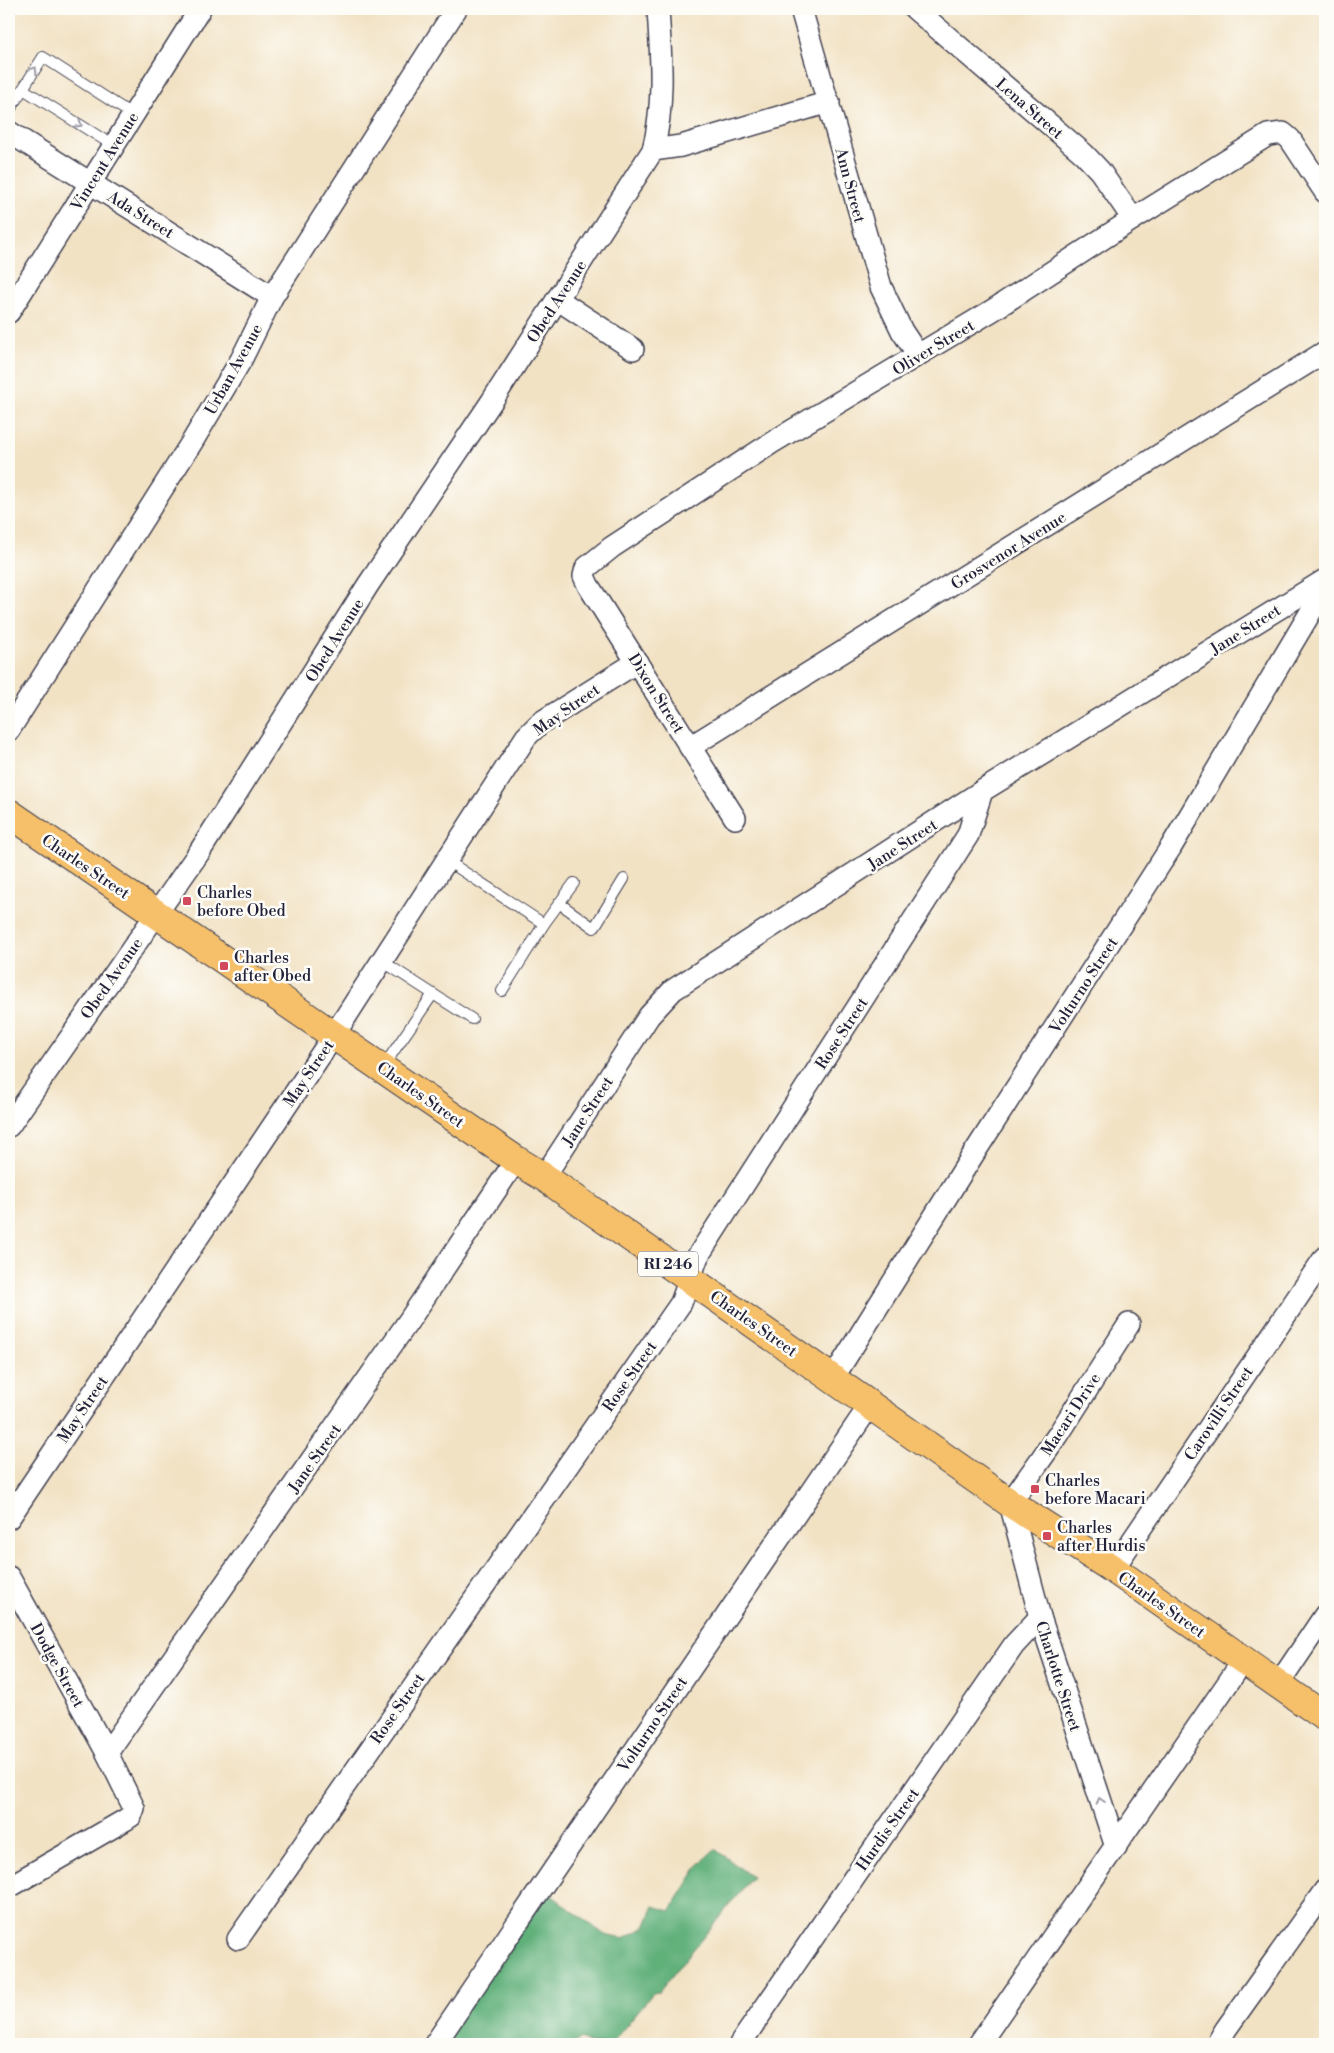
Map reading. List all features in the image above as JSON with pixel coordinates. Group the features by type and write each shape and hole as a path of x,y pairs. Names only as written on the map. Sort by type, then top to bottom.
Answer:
{"main road":[{"name":"Charles Street","path":"9,813 516,1160 544,1177 834,1378 1010,1503 1112,1569 1325,1717"}],"street":[{"name":"Vincent Avenue","path":"9,312 200,9"},
{"name":"Urban Avenue","path":"9,730 192,442 241,360 272,296 456,9"},
{"name":"Obed Avenue","path":"9,1126 200,851 368,585 492,401 654,150 659,127 662,88 658,9"},
{"name":"Ann Street","path":"801,9 829,102 861,224 881,287 902,331 918,355"},
{"name":"Lena Street","path":"915,9 1084,154 1100,171 1133,219"},
{"path":"654,150 681,146 829,102"},
{"name":"Ada Street","path":"9,132 272,296"},
{"name":"Oliver Street","path":"586,568 612,547 774,442 993,310 1133,219 1268,135 1283,133 1290,140 1325,192"},
{"path":"557,299 633,349"},
{"name":"Grosvenor Avenue","path":"690,747 1325,352"},
{"name":"Dixon Street","path":"586,568 584,576 588,585 735,818"},
{"name":"Jane Street","path":"544,1177 649,1016 673,990 982,791 1325,580"},
{"name":"Volturno Street","path":"834,1378 971,1158 1171,847 1325,588"},
{"name":"May Street","path":"9,1518 334,1035 446,860 533,729 555,713 637,662"},
{"name":"Rose Street","path":"238,1939 681,1303 698,1256 968,835 982,791"},
{"name":"Jane Street","path":"107,1753 410,1319 516,1160"},
{"name":"Carovilli Street","path":"1112,1569 1325,1257"},
{"name":"Macari Drive","path":"1010,1503 1058,1435 1129,1324"},
{"name":"Volturno Street","path":"436,2044 870,1404"},
{"name":"Charlotte Street","path":"1010,1503 1040,1617 1116,1848"},
{"name":"Dodge Street","path":"9,1577 107,1753 131,1798 134,1808 131,1816 9,1887"},
{"path":"1278,1685 1325,1615"},
{"name":"Hurdis Street","path":"740,2044 1014,1645 1040,1617"},
{"path":"979,2044 1116,1848 1243,1661"},
{"path":"1217,2044 1325,1890"}],"lane":[{"path":"9,111 42,57 133,115"},
{"path":"23,89 114,146"},
{"path":"446,860 544,924"},
{"path":"559,903 594,928 624,879"},
{"path":"502,991 544,924 574,883"},
{"path":"382,960 472,1019"},
{"path":"383,1068 433,994"}],"green space":[{"path":"715,1849 752,1877 659,1992 653,1993 611,2044 588,2044 581,2039 572,2044 440,2044 545,1892 605,1935 623,1939 644,1928 654,1906 670,1911 701,1862"}],"place":[{"name":"Charles before Obed","path":"187,901"},
{"name":"Charles after Obed","path":"224,966"},
{"name":"Charles before Macari","path":"1035,1489"},
{"name":"Charles after Hurdis","path":"1047,1536"}]}
